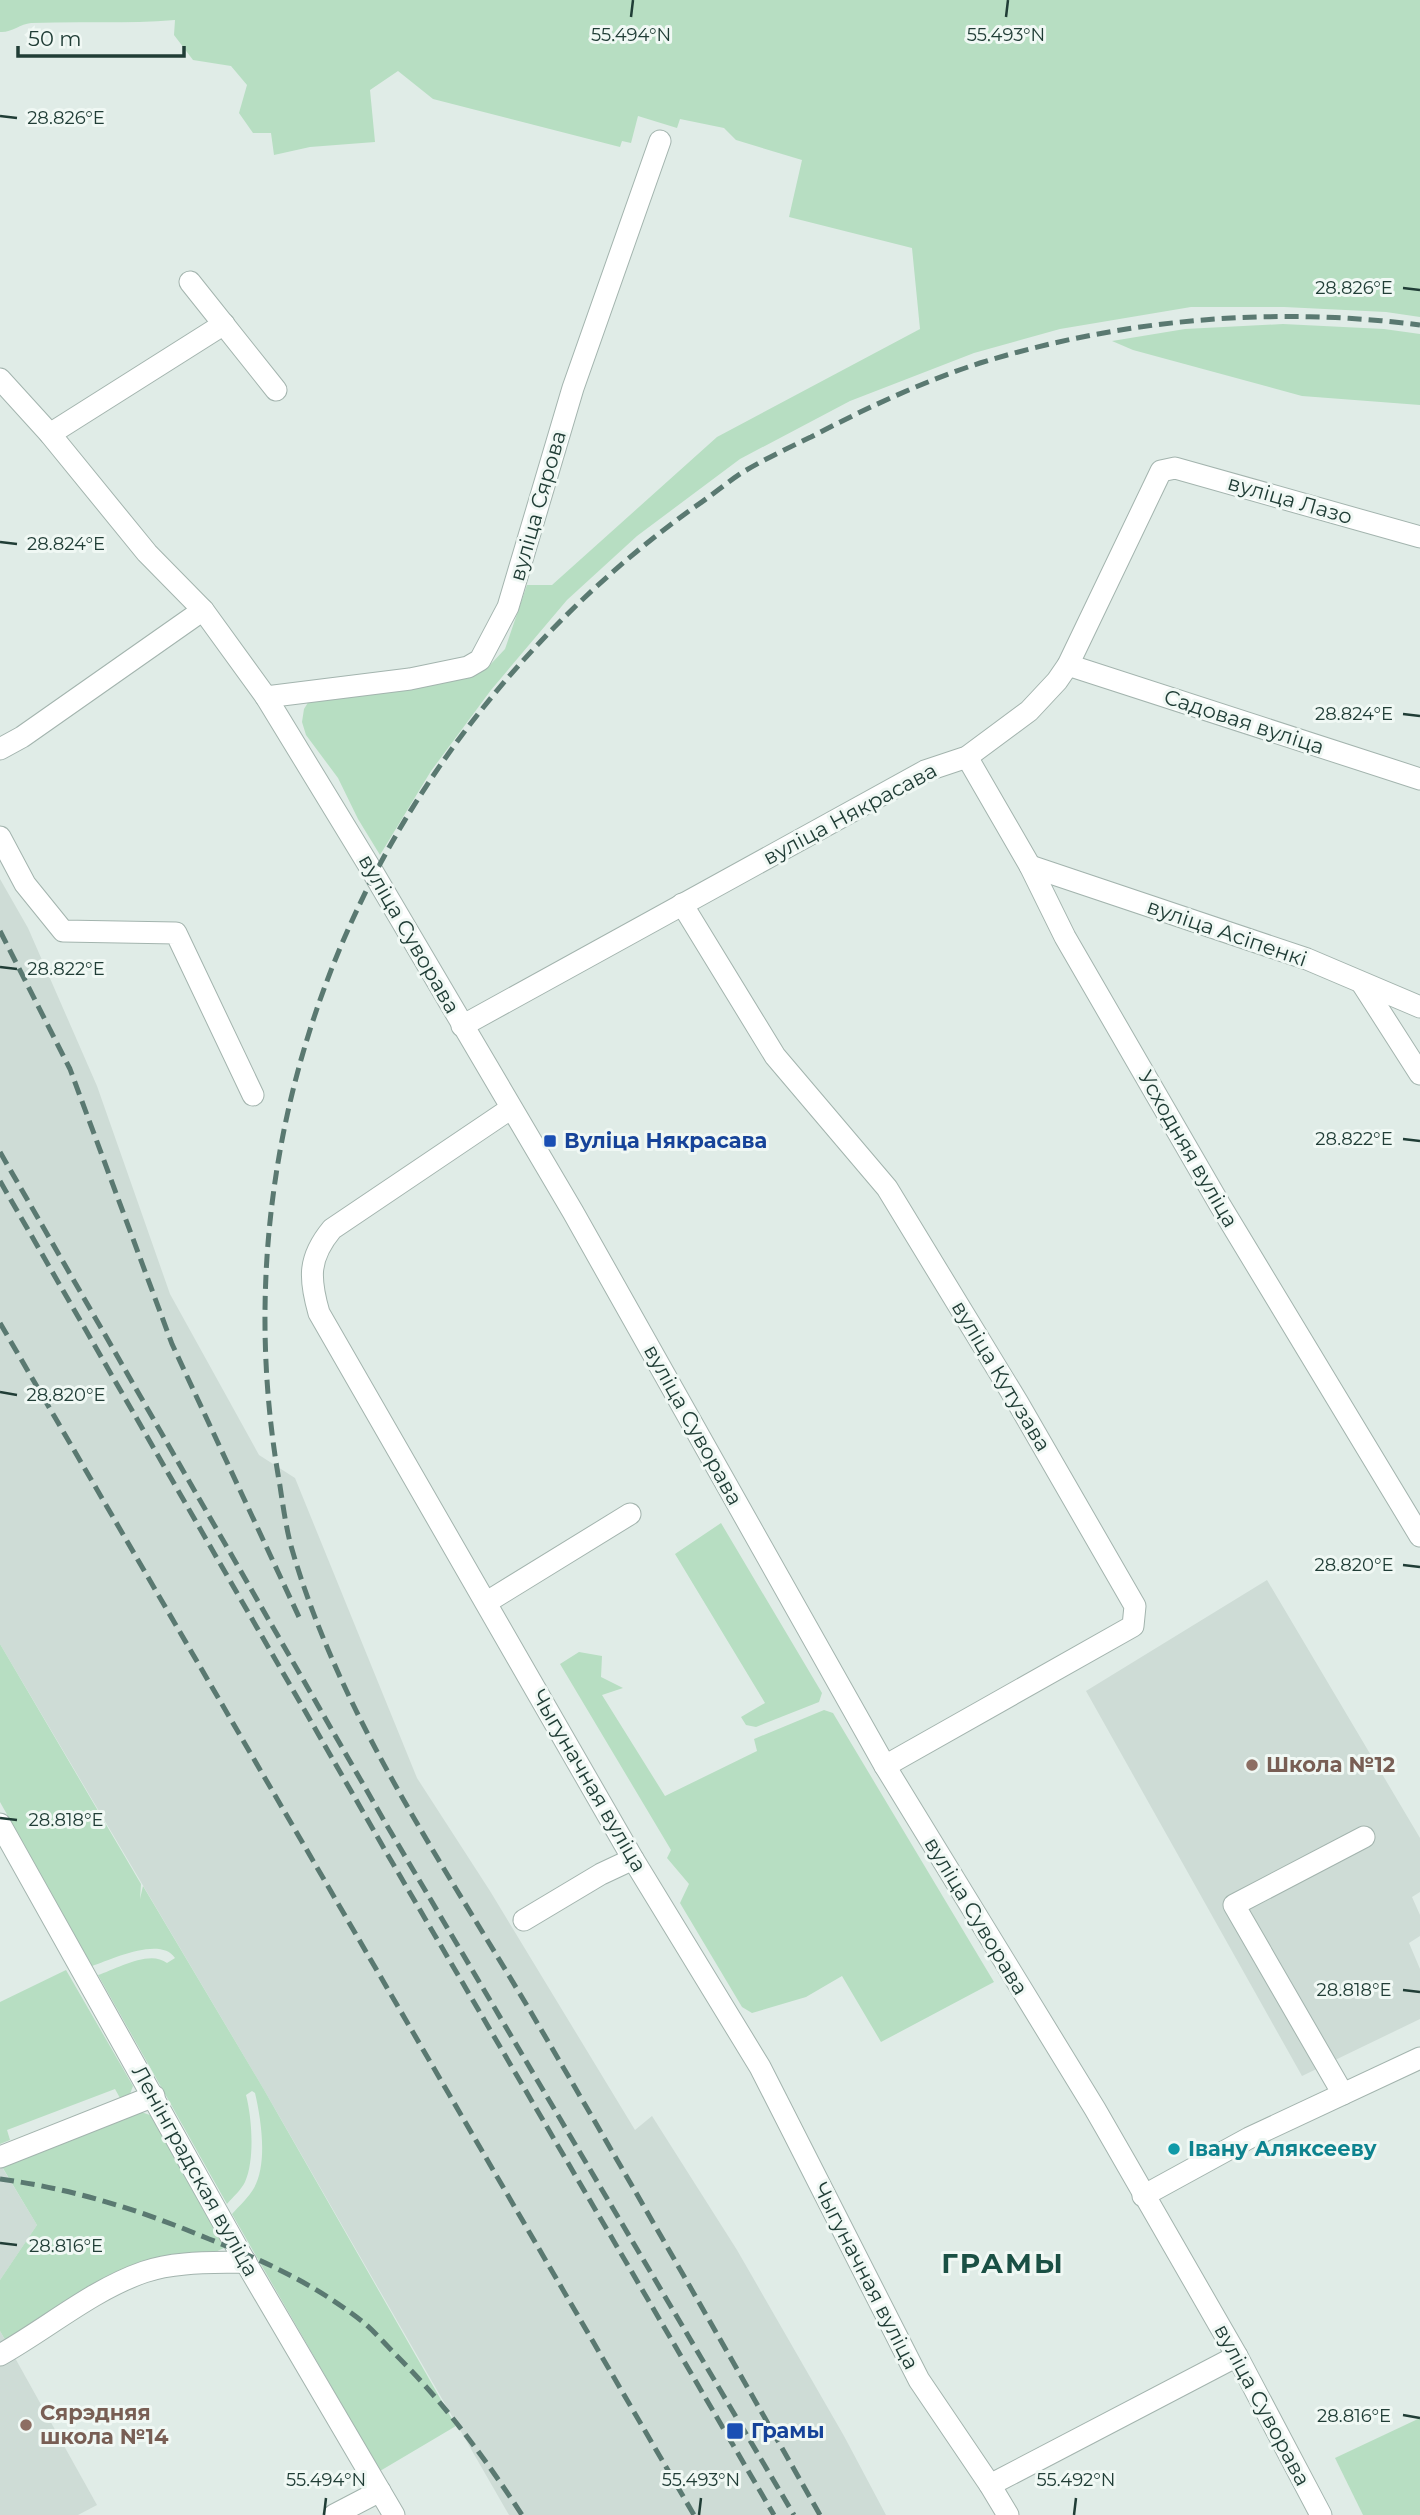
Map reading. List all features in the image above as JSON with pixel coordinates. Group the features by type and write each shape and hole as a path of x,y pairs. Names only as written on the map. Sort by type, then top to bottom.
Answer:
{"street":[{"name":"вуліца Сярова","path":"266,697 410,679 468,667 481,660 508,607 573,388 660,141"},
{"path":"190,282 276,390"},
{"path":"50,434 224,324"},
{"name":"вуліца Суворава","path":"0,379 50,434 147,554 202,610 266,697 374,874 573,1212 885,1766 1095,2109 1237,2356 1321,2515"},
{"name":"вуліца Лазо","path":"1161,471 1175,468 1420,537"},
{"name":"вуліца Някрасава","path":"463,1026 925,771 967,757 1029,711 1068,665 1161,471"},
{"path":"0,749 22,737 202,610"},
{"name":"Садовая вуліца","path":"1068,665 1420,779"},
{"name":"Усходняя вуліца","path":"967,757 1030,866 1065,937 1220,1205 1420,1536"},
{"path":"0,838 25,884 63,932 176,933 253,1095"},
{"name":"вуліца Асіпенкі","path":"1030,866 1307,959 1420,1007"},
{"name":"вуліца Кутузава","path":"682,904 775,1056 887,1188 1018,1403 1135,1606 1133,1626 885,1766"},
{"path":"1363,985 1420,1074"},
{"name":"Чыгуначная вуліца","path":"510,1109 332,1229 318,1245 312,1267 313,1290 319,1313 633,1859 760,2067 919,2380 1008,2515"},
{"path":"487,1602 630,1514"},
{"name":"Ленінградская вуліца","path":"0,1824 246,2262 394,2515"},
{"path":"1343,2094 1234,1905 1364,1837"},
{"path":"524,1920 601,1874 633,1859"},
{"path":"1143,2196 1249,2138 1420,2058"},
{"path":"0,2157 154,2096"},
{"path":"0,2355 109,2288 146,2271 190,2264 246,2262"},
{"path":"990,2485 1237,2356"},
{"path":"334,2515 380,2491"}],"shaded area":[{"path":"0,879 28,928 97,1086 170,1294 259,1455 295,1478 417,1778 490,1891 635,2130 652,2116 737,2250 844,2436 886,2515 509,2515 263,2088 0,1644"},
{"name":"Школа №12","path":"1267,1580 1420,1838 1420,1892 1412,1897 1420,1915 1420,1936 1409,1943 1420,1969 1420,2019 1302,2076 1086,1691"},
{"path":"0,2164 37,2225 0,2280"},
{"name":"Сярэдняя школа №14","path":"0,2331 97,2505 78,2515 0,2515"}],"green space":[{"path":"0,0 1420,0 1420,317 1386,312 1284,307 1191,307 1060,329 974,353 850,401 740,459 637,536 567,600 491,690 431,771 380,855 338,778 306,735 302,722 304,709 309,701 470,674 489,666 505,649 527,585 552,585 717,437 920,329 912,248 789,217 802,160 736,140 724,128 680,119 677,128 638,116 631,143 622,141 620,147 433,99 398,71 370,90 375,142 310,147 274,155 271,133 253,133 239,113 247,85 231,66 193,60 174,35 175,20 31,23 0,32"},
{"path":"1283,324 1384,329 1420,334 1420,405 1302,396 1133,350 1112,341 1185,329"},
{"path":"721,1523 822,1693 819,1702 756,1727 746,1725 741,1717 765,1703 675,1554"},
{"path":"0,1644 141,1884 140,1899 143,1886 263,2088 456,2426 380,2471 232,2214 254,2188 261,2166 261,2128 255,2093 252,2091 246,2095 252,2139 248,2173 243,2185 227,2204 98,1975 142,1959 160,1959 167,1963 175,1958 159,1949 148,1949 92,1966 0,1802"},
{"path":"579,1652 602,1656 601,1677 623,1688 602,1695 665,1796 757,1751 754,1739 824,1710 833,1713 994,1982 881,2042 842,1976 806,1997 752,2013 742,2007 680,1903 689,1884 667,1858 671,1850 560,1664"},
{"path":"66,1970 133,2086 130,2094 120,2098 115,2089 7,2130 10,2140 0,2144 0,2002"},
{"path":"141,2112 150,2115 225,2241 224,2248 213,2253 185,2254 7,2343 0,2331 0,2280 37,2225 1,2165"},
{"path":"1420,2418 1420,2515 1363,2515 1335,2458"}],"railway":[{"path":"820,2515 603,2135 395,1785 364,1727 311,1608 291,1546 282,1501 268,1398 265,1310 266,1267 275,1179 306,1041 339,951 380,865 428,783 485,706 548,634 617,568 743,472 851,417 937,378 980,363 1088,336 1198,320 1254,317 1365,319 1420,325"},
{"path":"0,931 70,1069 172,1344 299,1617"},
{"path":"0,1152 386,1824 794,2515"},
{"path":"0,1181 389,1857 774,2515"},
{"path":"0,1323 694,2515"},
{"path":"0,2179 80,2195 158,2219 250,2256 327,2297 367,2326 432,2393 479,2452 522,2515"}],"place":[{"name":"Вуліца Някрасава","path":"550,1141"},
{"name":"Школа №12","path":"1252,1765"},
{"name":"Івану Аляксееву","path":"1174,2149"},
{"name":"Сярэдняя школа №14","path":"26,2425"},
{"name":"Грамы","path":"735,2431"}],"district":[{"name":"ГРАМЫ","path":"1003,2263"}]}
